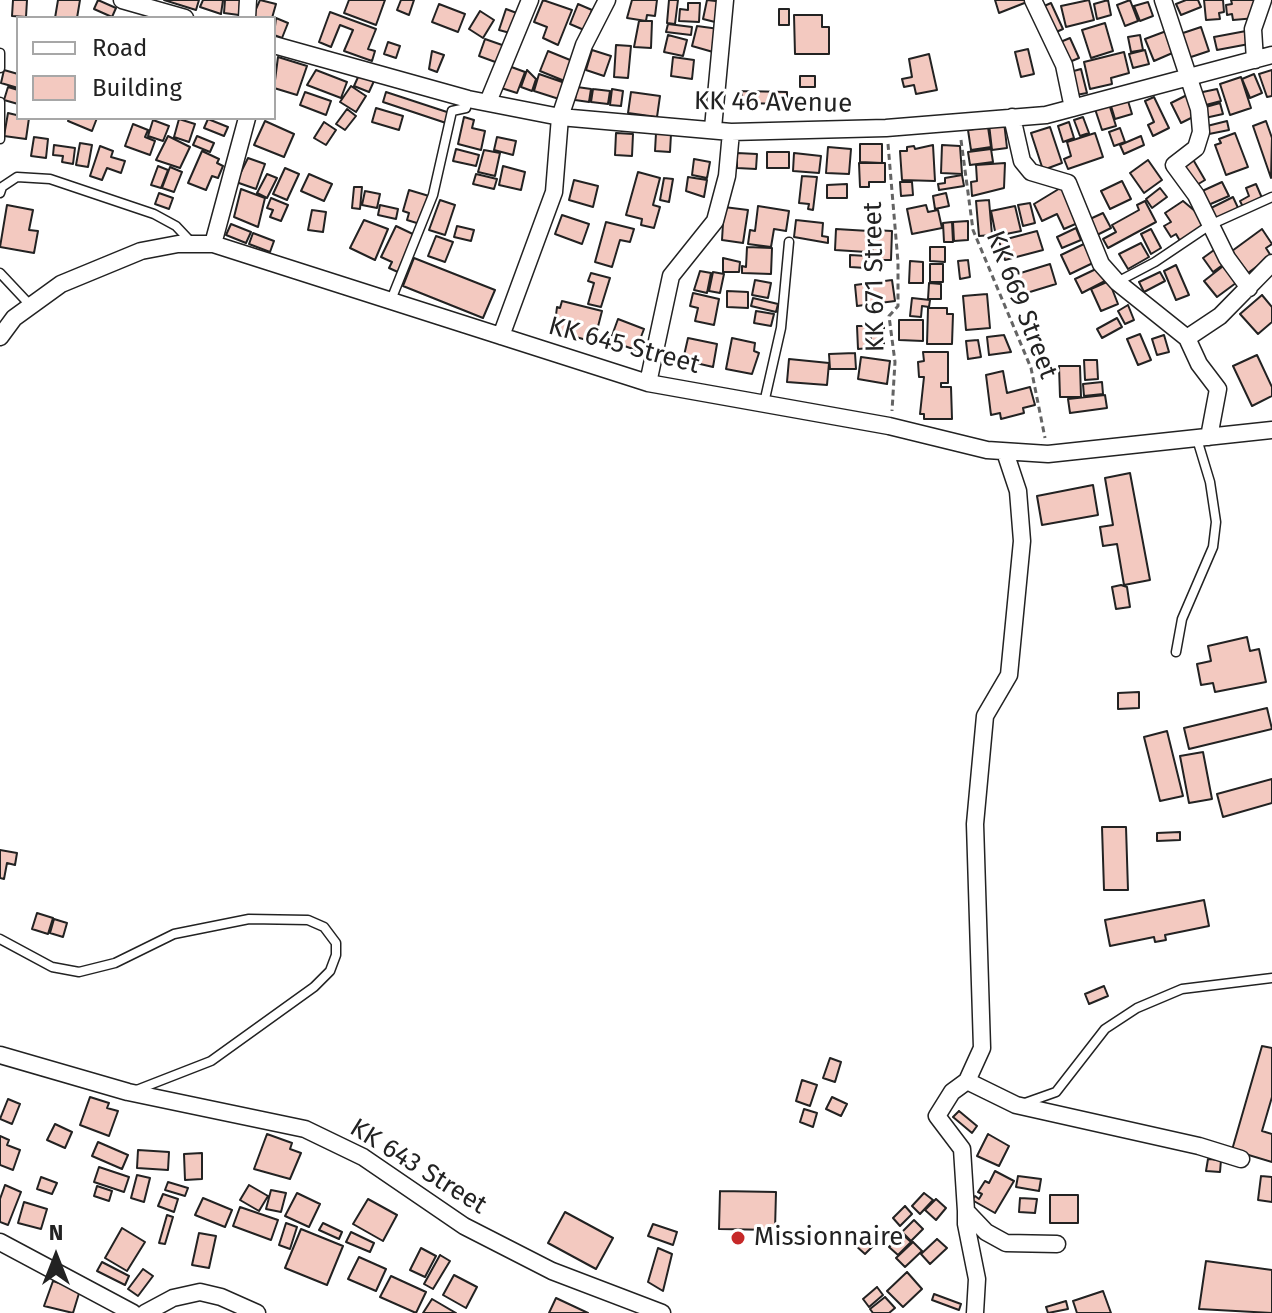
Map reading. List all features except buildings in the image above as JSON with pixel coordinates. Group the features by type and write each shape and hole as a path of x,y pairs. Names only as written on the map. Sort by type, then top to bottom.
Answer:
{"street":[{"path":"122,0 178,16"},
{"path":"488,102 530,0"},
{"path":"501,336 554,192 560,117 584,45 607,0"},
{"path":"713,128 725,0"},
{"path":"1033,0 1064,65 1073,108"},
{"path":"1163,0 1199,109 1201,132 1196,148 1173,163 1196,195 1227,258 1249,288"},
{"path":"1255,60 1253,29 1263,0"},
{"name":"KK 46 Avenue","path":"276,46 468,99 560,117 713,128 731,132 886,128 1012,117 1073,108 1272,55"},
{"path":"1012,117 1022,161 1031,172 1068,183 1101,264 1117,282 1187,338 1199,364 1218,389 1203,438"},
{"path":"213,244 246,120"},
{"path":"648,383 671,276 715,221 727,176 731,132"},
{"name":"KK 645 Street","path":"0,337 14,318 61,284 141,251 213,244 648,383 889,426 1005,452 1048,454 1272,430"},
{"path":"1187,338 1220,316 1272,263"},
{"path":"975,1313 977,1279 966,1224 962,1149 937,1116 952,1092 967,1081 982,1048 975,824 985,716 1009,675 1022,541 1018,491 1005,452"},
{"name":"KK 643 Street","path":"0,1055 128,1092 305,1129 363,1157 464,1226 552,1271 662,1313"},
{"path":"967,1081 1016,1105 1199,1146 1241,1159"},
{"path":"966,1211 986,1232 1006,1243 1057,1244"},
{"path":"0,1242 133,1313"},
{"path":"145,1313 173,1298 200,1292 221,1297 257,1313"}],"lane":[{"path":"0,53 0,68"},
{"path":"391,300 433,195 452,111 466,108 468,99"},
{"path":"0,102 0,139"},
{"path":"0,193 2,187 17,177 50,179 154,214 176,226 192,244"},
{"path":"1117,282 1155,262 1210,225 1272,197"},
{"path":"764,404 781,328 789,242"},
{"path":"0,273 31,306"},
{"path":"1176,652 1182,619 1202,579 1215,534 1203,438"},
{"path":"0,939 52,967 79,972 115,963 174,934 249,919 308,920 324,927 336,943 336,955 330,971 314,987 211,1061 128,1092"},
{"path":"1016,1105 1056,1092 1105,1029 1137,1008 1182,989 1272,978"}],"path":[{"name":"KK 669 Street","path":"958,120 973,230 1031,368 1048,454"},
{"name":"KK 671 Street","path":"886,128 898,306 889,316 895,362 895,396 889,426"}],"place":[{"name":"Missionnaire","path":"738,1238"}]}
